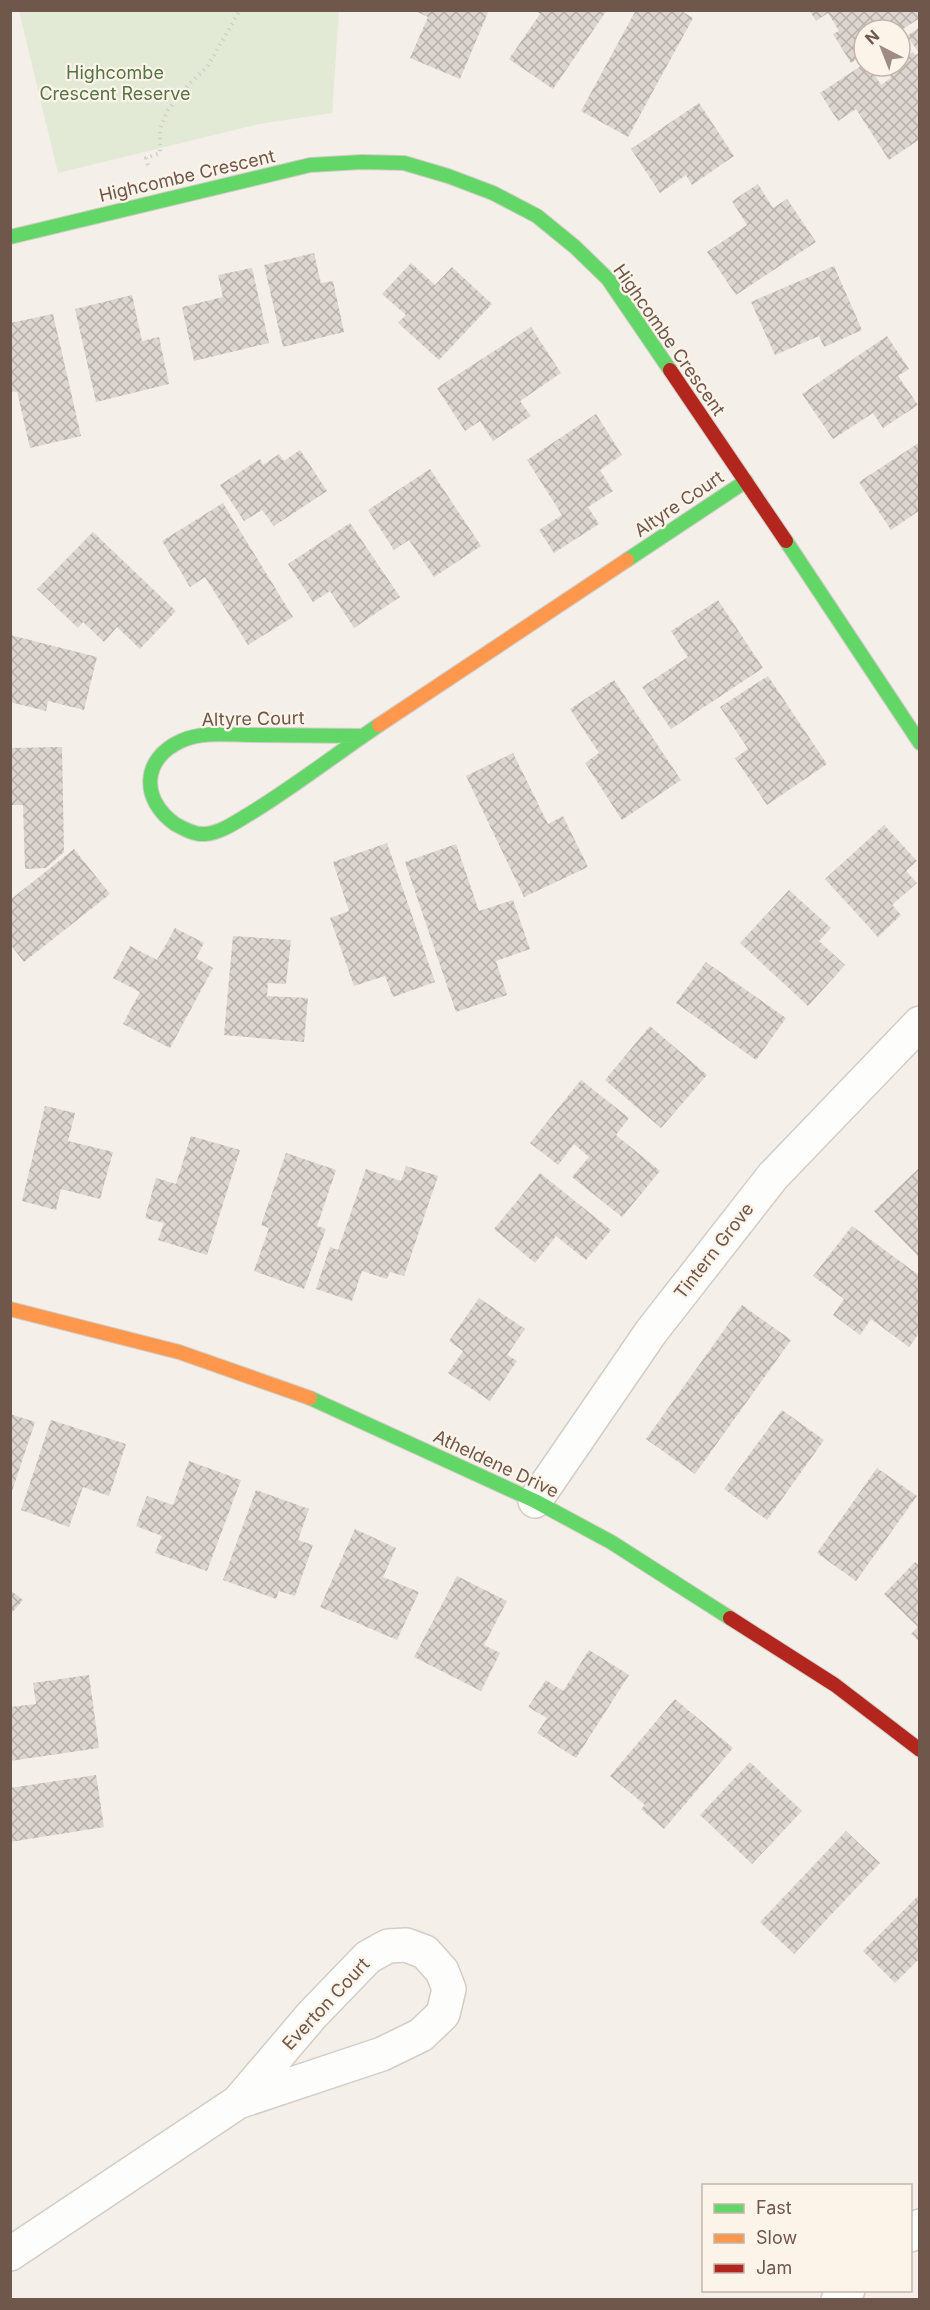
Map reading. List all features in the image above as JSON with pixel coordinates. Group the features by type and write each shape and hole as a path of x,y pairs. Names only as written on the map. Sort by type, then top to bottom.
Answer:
{"street":[{"name":"Highcombe Crescent","path":"10,237 310,165 362,162 404,163 494,193 537,216 575,247 608,279 746,481 920,743"},
{"name":"Altyre Court","path":"363,736 214,735 183,740 163,753 152,771 150,790 162,812 179,827 206,834 237,823 363,736 746,481"},
{"name":"Tintern Grove","path":"535,1501 651,1332 772,1176 920,1023"},
{"name":"Atheldene Drive","path":"10,1309 179,1352 313,1399 535,1501 611,1542 835,1685 920,1750"},
{"name":"Everton Court","path":"10,2254 238,2102 382,2054 421,2035 443,2014 449,1989 442,1971 425,1952 406,1945 388,1946 368,1957 312,2015 238,2102"}],"path":[{"path":"157,202 146,158 160,153 160,129 168,110 207,67 240,10"}],"green space":[{"name":"Highcombe Crescent Reserve","path":"19,11 339,11 332,113 259,124 58,173"}],"building":[{"path":"413,10 489,10 460,79 410,58 428,17"},
{"path":"535,10 607,10 553,89 509,59 540,14"},
{"path":"636,10 680,10 693,18 628,137 581,111"},
{"path":"809,10 920,10 920,18 912,23 912,18 852,18 851,63 833,34 839,31 828,13 816,21"},
{"path":"920,27 920,139 889,160 856,109 838,121 820,93 852,72 852,78 877,78 881,85 891,78 912,78 912,53 915,55 919,53 912,43 912,33"},
{"path":"699,103 734,156 692,185 686,175 660,193 631,149"},
{"path":"758,184 773,208 787,199 816,242 736,295 707,252 747,225 732,201"},
{"path":"314,253 321,283 333,281 344,332 283,347 264,265"},
{"path":"411,263 435,285 452,267 492,304 439,360 398,323 406,315 382,294"},
{"path":"834,266 862,330 824,347 819,336 775,355 751,302"},
{"path":"252,268 269,343 194,361 182,307 223,297 218,275"},
{"path":"132,295 142,341 159,337 169,384 96,402 75,309"},
{"path":"53,314 81,436 30,448 17,391 10,393 10,323"},
{"path":"531,327 561,373 520,401 531,416 493,441 480,421 465,431 437,388"},
{"path":"887,336 909,369 898,376 918,405 883,428 873,413 833,439 802,394"},
{"path":"596,414 622,455 600,470 613,491 588,507 599,524 554,553 539,530 562,515 527,460"},
{"path":"920,442 920,510 891,530 859,482"},
{"path":"300,450 327,491 274,526 262,510 244,521 220,485 260,459 263,465 279,454 284,461"},
{"path":"430,469 481,546 434,577 409,540 394,550 368,510"},
{"path":"223,503 293,617 248,645 205,577 190,587 162,541"},
{"path":"350,523 400,597 354,628 330,591 313,602 288,564"},
{"path":"93,532 176,611 140,649 117,627 104,642 83,622 78,628 37,589"},
{"path":"718,600 763,668 671,729 642,687 688,657 671,631"},
{"path":"10,635 97,657 84,710 48,701 46,711 10,702"},
{"path":"768,676 827,764 767,805 735,758 748,749 720,707"},
{"path":"614,680 681,780 622,820 585,763 599,753 570,709"},
{"path":"62,747 64,852 46,868 25,869 23,805 10,805 10,748"},
{"path":"513,753 548,824 563,816 588,867 524,897 466,776"},
{"path":"884,825 917,861 906,871 917,883 892,905 901,915 878,937 825,879"},
{"path":"387,843 435,982 393,997 385,976 354,986 330,918 349,911 333,862"},
{"path":"456,844 479,911 513,900 530,949 496,961 507,995 456,1012 405,862"},
{"path":"74,849 110,894 24,962 10,944 10,900"},
{"path":"789,890 831,928 819,941 845,965 808,1006 740,943"},
{"path":"175,928 204,943 196,958 213,968 170,1048 123,1024 140,992 113,978 130,946 157,960"},
{"path":"233,936 291,940 286,984 268,983 267,996 308,998 304,1042 224,1035"},
{"path":"706,962 786,1018 756,1060 676,1003"},
{"path":"650,1026 707,1075 661,1128 605,1080"},
{"path":"581,1080 629,1118 616,1135 660,1171 622,1217 572,1177 589,1157 574,1144 558,1165 530,1143"},
{"path":"45,1106 75,1113 68,1141 113,1152 100,1199 61,1189 56,1210 22,1201"},
{"path":"191,1136 240,1150 207,1255 158,1240 164,1223 145,1218 156,1178 176,1184"},
{"path":"286,1153 336,1170 317,1226 326,1229 304,1289 254,1271 269,1228 261,1225"},
{"path":"406,1166 438,1176 404,1276 390,1272 387,1279 362,1271 352,1301 316,1289 330,1247 338,1250 366,1169 401,1181"},
{"path":"920,1167 920,1258 874,1211"},
{"path":"540,1173 611,1230 586,1260 556,1236 535,1263 494,1229"},
{"path":"852,1226 920,1276 920,1332 909,1347 871,1319 860,1335 833,1315 844,1299 813,1276"},
{"path":"479,1298 525,1329 507,1355 517,1361 490,1401 448,1373 463,1351 449,1341"},
{"path":"742,1305 791,1340 695,1474 646,1439"},
{"path":"782,1410 824,1440 767,1520 724,1489"},
{"path":"10,1414 35,1422 11,1494 10,1494"},
{"path":"51,1420 126,1444 109,1496 83,1487 69,1527 21,1510"},
{"path":"189,1461 241,1480 207,1571 155,1553 162,1536 136,1526 147,1496 173,1505"},
{"path":"877,1468 917,1496 856,1581 817,1553"},
{"path":"256,1490 309,1509 298,1540 313,1545 295,1596 279,1591 276,1599 223,1580"},
{"path":"355,1529 396,1548 383,1577 419,1592 397,1640 320,1607"},
{"path":"915,1562 920,1566 920,1642 911,1634 918,1627 884,1594"},
{"path":"457,1576 507,1601 484,1645 500,1653 481,1691 414,1657"},
{"path":"10,1590 23,1600 10,1615"},
{"path":"589,1650 629,1675 576,1758 537,1733 547,1718 528,1707 546,1680 563,1691"},
{"path":"89,1675 99,1748 10,1761 10,1707 36,1704 33,1683"},
{"path":"675,1699 733,1748 664,1829 641,1809 645,1805 610,1776"},
{"path":"750,1762 802,1811 752,1864 700,1815"},
{"path":"96,1775 104,1827 10,1842 10,1788"},
{"path":"846,1831 880,1863 794,1954 760,1922"},
{"path":"920,1894 920,1958 895,1983 863,1951"}],"traffic: fast":[{"path":"10,237 310,165 362,162 404,163 493,193 537,216 575,247 608,279 670,370"},
{"path":"627,560 746,481"},
{"path":"786,541 920,743"},
{"path":"363,736 217,734 189,738 168,749 158,758 150,780 151,792 164,814 175,824 197,834 217,831 235,823 267,803 379,725"},
{"path":"310,1398 535,1501 611,1542 730,1618"}],"traffic: slow":[{"path":"379,725 627,560"},
{"path":"10,1309 179,1352 310,1398"}],"traffic: jam":[{"path":"670,370 786,541"},
{"path":"730,1618 835,1685 920,1750"}]}
